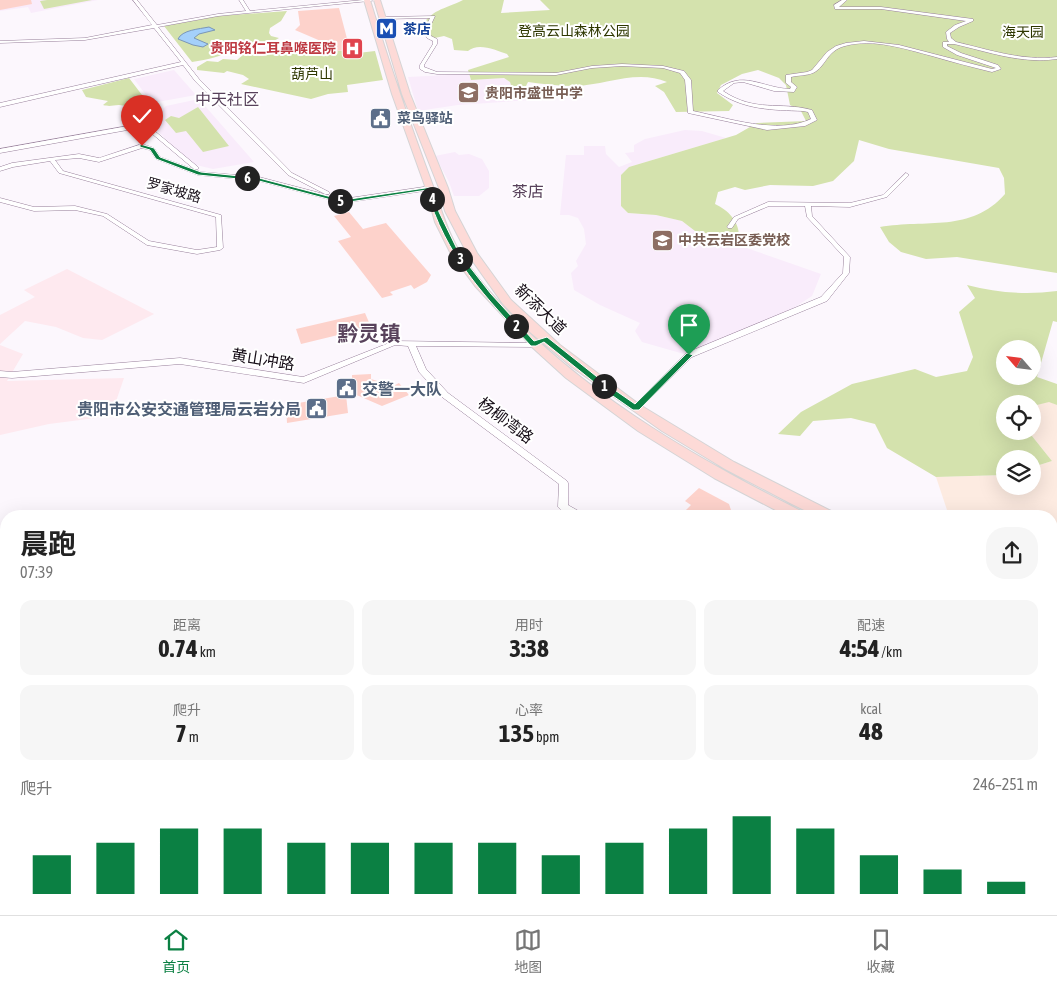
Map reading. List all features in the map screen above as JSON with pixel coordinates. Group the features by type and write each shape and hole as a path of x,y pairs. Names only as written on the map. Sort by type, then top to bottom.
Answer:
{"main road":[{"name":"新添大道","path":"372,0 382,18 402,83 432,166 443,187 450,210 471,250 500,293 544,339 603,385 670,432 755,481 815,510"},
{"name":"新添大道","path":"372,0 391,83 430,188 436,212 456,254 488,296 533,344 592,393 660,440 782,510"}],"street":[{"path":"134,0 197,80 290,174 343,201"},
{"path":"241,0 249,12"},
{"path":"0,42 85,38 218,15 372,0"},
{"path":"845,0 836,6 837,8 880,8 971,20 957,26 948,33 949,39 954,42 1030,60 1043,61 1057,58"},
{"path":"382,18 433,17 426,31 429,37 435,40 435,44 422,65 422,68 427,71 556,74 592,67 638,65 663,67 682,72 688,80 690,112 768,128 805,124 814,120 810,111 751,106 728,98 720,91 726,85 742,80 779,91 792,91 794,88 789,83 788,76 795,73 808,74 816,70 822,59 833,49 850,44 886,44 968,66 992,71 999,70 996,66 959,54 945,47 945,43 954,42"},
{"path":"0,105 184,64"},
{"path":"0,151 145,125 190,165 207,174"},
{"name":"罗家坡路","path":"50,159 78,156 98,160 142,146 152,149 158,158 200,174 259,180 343,201 430,188"},
{"path":"0,169 12,165 50,159"},
{"name":"罗家坡路","path":"0,200 34,209 75,208 105,216 147,243 197,252 220,248 219,216 61,172 50,159"},
{"path":"730,226 736,218 768,204 850,205 885,196 906,175"},
{"path":"636,408 689,355 824,300 846,273 847,257 809,216 808,205"},
{"name":"黄山冲路","path":"0,374 12,375 180,361 304,380 394,343 533,344 544,339"},
{"name":"杨柳湾路","path":"411,343 422,370 445,395 564,483 563,507 568,510"}],"shaded area":[{"path":"0,0 98,0 31,13 28,7 0,11"},
{"path":"174,70 196,95 152,103 134,79"},
{"name":"贵阳市盛世中学","path":"469,74 471,80 504,78 510,82 513,91 529,94 530,100 458,105 418,111 408,77"},
{"path":"199,99 254,162 213,169 192,164 149,123 166,106"},
{"name":"中共云岩区委党校","path":"685,130 702,131 726,138 629,167 621,175 621,206 628,213 656,215 682,221 695,231 721,236 739,236 738,245 821,274 812,296 786,313 684,354 642,342 635,331 640,323 600,305 574,290 571,273 578,266 576,261 586,244 584,229 578,218 560,215 566,155 584,155 584,146 605,146 606,154 619,167 632,162 625,153 634,152 634,145 645,139"},
{"path":"455,152 459,155 469,154 482,159 489,171 489,188 479,196 454,196 435,156"},
{"path":"67,269 154,314 102,340 83,338 56,327 25,321 0,344 0,315 35,297 24,290"},
{"path":"0,345 23,354 7,381 124,378 111,416 49,424 0,435"},
{"path":"1049,401 1057,405 1057,510 947,510 936,477 996,475 996,495 1041,495 1041,464 1052,461 1035,440 1041,440 1041,404"}],"green space":[{"path":"92,0 44,9 40,1"},
{"path":"463,0 504,0 501,13 550,10 540,0 1057,0 1057,273 957,257 926,259 901,252 889,242 880,227 947,222 978,214 992,206 1005,194 1004,178 999,168 889,149 859,140 854,161 833,181 813,186 770,185 745,190 735,187 718,192 715,204 724,209 735,221 739,236 721,236 695,231 682,221 656,215 628,213 621,206 621,175 629,167 736,135 757,123 806,121 801,111 790,105 786,85 779,78 758,70 742,74 721,85 717,93 733,105 729,111 676,112 664,92 655,86 667,82 656,78 633,77 575,86 528,82 523,92 513,91 510,82 504,78 471,80 468,70 509,57 503,52 482,47 472,48 468,51 454,50 452,39 444,36 430,39 419,31 433,14"},
{"path":"287,11 281,21 270,28 269,33 271,36 279,38 274,41 192,62 164,26 218,16"},
{"name":"葫芦山","path":"291,47 292,51 331,47 333,51 356,50 358,53 375,51 383,80 347,85 348,92 328,94 311,99 241,84 249,79 243,75 227,71 224,73 197,70 197,67 207,61 237,60 244,54 262,56"},
{"path":"129,78 152,108 138,109 119,105 103,105 108,101 86,97 82,90"},
{"path":"198,107 229,146 203,152 186,131 176,133 165,120 171,116 179,118"},
{"path":"967,285 1012,292 1057,291 1057,322 1053,321 1041,363 1041,340 996,340 996,385 1041,385 1041,378 1057,384 1057,405 1049,402 1041,404 1041,395 996,395 996,440 1035,440 1052,461 1041,464 1041,450 996,450 996,475 936,477 887,448 875,424 851,418 813,421 800,436 778,434 801,412 852,384 915,369 936,377 967,371 973,357 959,312 975,298"}],"water":[{"path":"209,27 215,30 199,34 194,38 208,44 203,47 178,39 187,32"}],"building":[{"path":"0,0 31,0 32,4 0,10"},
{"path":"339,8 350,50 333,51 330,45 295,30 300,25 298,11"},
{"path":"349,212 363,229 386,223 431,275 427,282 414,289 411,285 390,292 393,295 382,298 338,241 351,237 334,216"},
{"path":"365,313 371,327 301,344 296,329"},
{"path":"371,374 371,379 393,386 399,383 409,395 382,406 352,393 352,375"},
{"name":"贵阳市公安交通管理局云岩分局","path":"346,395 348,413 287,423 286,405"},
{"path":"699,488 729,504 731,510 686,510 691,505 685,501"}],"place":[{"name":"茶店","path":"387,29"},
{"name":"贵阳铭仁耳鼻喉医院","path":"352,48"},
{"name":"贵阳市盛世中学","path":"469,93"},
{"name":"菜鸟驿站","path":"381,118"},
{"name":"中共云岩区委党校","path":"662,240"},
{"name":"交警一大队","path":"346,389"},
{"name":"贵阳市公安交通管理局云岩分局","path":"317,409"}],"district":[{"name":"中天社区","path":"227,99"},
{"name":"茶店","path":"528,191"},
{"name":"黔灵镇","path":"369,333"}],"route":[{"path":"142,146 152,149 158,158 200,174 259,180 343,201 430,188 436,212 456,254 488,296 533,344 544,339 636,408 689,355"}],"park label":[{"name":"登高云山森林公园","path":"574,31"},
{"name":"海天园","path":"1023,32"}]}
